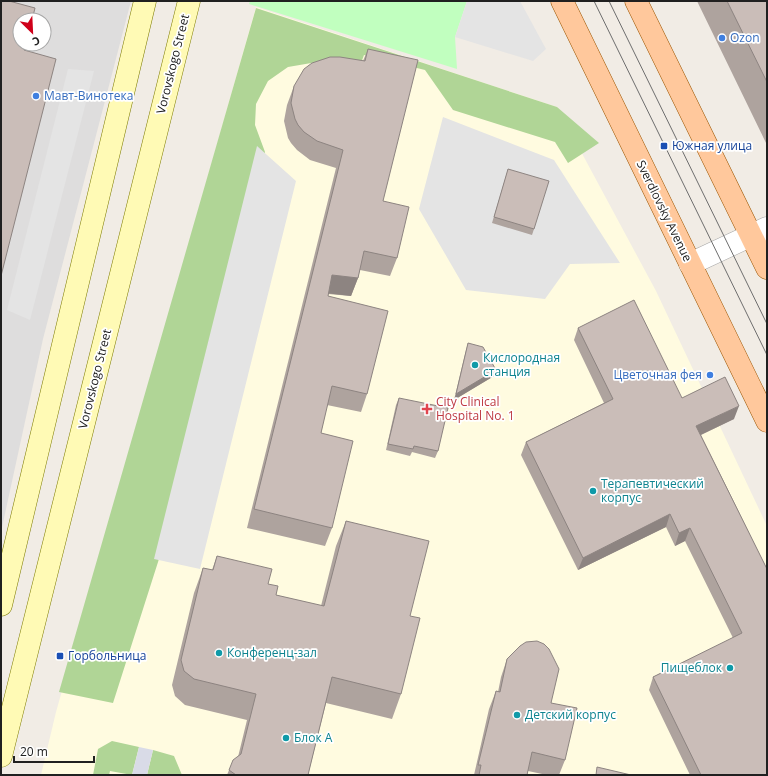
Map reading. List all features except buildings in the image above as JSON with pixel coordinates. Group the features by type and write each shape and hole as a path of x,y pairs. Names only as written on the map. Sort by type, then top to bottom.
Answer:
{"main road":[{"path":"1,604 145,1"},
{"name":"Vorovskogo Street","path":"1,756 189,1"},
{"name":"Sverdlovsky Avenue","path":"562,1 767,421"},
{"path":"636,1 759,232 767,268"}],"street":[{"path":"690,264 759,232"}],"shaded area":[{"path":"1,1 131,1 43,339 1,532"},
{"path":"467,1 520,1 546,49 533,61 455,37"},
{"name":"City Clinical Hospital No. 1","path":"256,7 557,107 656,291 767,526 767,775 41,775 56,712"},
{"path":"68,69 94,71 30,320 7,310"},
{"path":"443,117 554,160 620,263 570,264 545,299 466,290 419,209"},
{"path":"257,146 296,181 200,569 154,559"},
{"path":"139,747 153,750 147,775 132,775"}],"green space":[{"path":"250,1 467,1 455,37 457,69 249,4"},
{"path":"256,8 557,107 599,143 568,163 555,142 453,110 425,70 364,55 358,71 323,61 288,67 268,81 256,104 255,125 265,152 166,537 113,703 59,692"},
{"path":"112,741 139,747 132,775 110,771 109,775 93,775 98,749"},
{"path":"153,750 174,756 182,775 147,775"}],"tram line":[{"path":"594,1 767,355"},
{"path":"609,1 767,324"}],"place":[{"name":"Ozon","path":"722,38"},
{"name":"Мавт-Винотека","path":"36,96"},
{"name":"Южная улица","path":"664,146"},
{"name":"Кислородная станция","path":"475,365"},
{"name":"Цветочная фея","path":"710,375"},
{"name":"City Clinical Hospital No. 1","path":"427,409"},
{"name":"Терапевтический корпус","path":"593,491"},
{"name":"Конференц-зал","path":"219,653"},
{"name":"Горбольница","path":"60,656"},
{"name":"Пищеблок","path":"730,668"},
{"name":"Детский корпус","path":"517,715"},
{"name":"Блок А","path":"286,738"}]}
